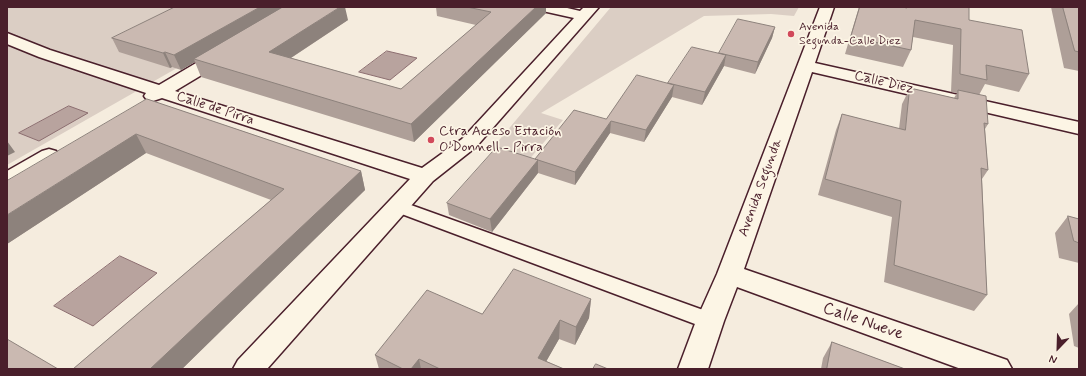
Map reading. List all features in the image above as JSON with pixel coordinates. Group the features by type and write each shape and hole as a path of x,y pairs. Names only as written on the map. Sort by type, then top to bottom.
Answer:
{"street":[{"path":"543,7 588,11"},
{"name":"Avenida Segunda","path":"693,369 710,321 730,274 827,7"},
{"path":"248,369 425,176 470,143 588,11"},
{"name":"Calle de Pirra","path":"7,38 26,47 138,82 160,92 425,176"},
{"path":"136,106 241,43"},
{"name":"Calle Diez","path":"806,66 1079,128"},
{"path":"7,180 62,149"},
{"path":"397,206 710,321"},
{"name":"Calle Nueve","path":"730,274 997,369"}],"shaded area":[{"path":"7,7 284,7 7,165"},
{"path":"611,7 799,7 794,16 771,14 704,16 541,113 563,120 527,162 490,151"},
{"path":"387,51 417,58 390,80 359,72"},
{"path":"69,106 88,113 39,141 19,133"},
{"path":"120,256 157,273 93,326 54,306"}],"building":[{"path":"175,7 260,7 174,55 112,38"},
{"path":"283,7 340,7 269,52 401,89 491,12 467,7 536,7 411,124 194,59"},
{"path":"860,7 969,7 969,20 1022,30 1029,74 986,65 987,80 960,74 961,29 915,20 911,50 851,37"},
{"path":"1063,7 1079,7 1079,52 1075,51"},
{"path":"738,19 775,27 758,62 719,53"},
{"path":"692,47 726,55 705,92 668,83"},
{"path":"637,75 674,85 646,130 611,121 575,172 535,159 574,110 606,119"},
{"path":"910,88 958,99 958,90 986,96 988,124 984,123 988,170 981,168 987,295 894,265 901,201 825,179 842,114 905,130"},
{"path":"147,99 361,171 150,369 73,369 284,189 136,134 7,215 7,181"},
{"path":"497,147 538,160 490,219 447,203"},
{"path":"1068,216 1079,219 1079,243 1074,241"},
{"path":"514,269 591,299 576,327 560,320 538,358 564,369 440,369 419,359 411,369 403,369 375,355 427,290 482,314"},
{"path":"7,339 58,369 7,369"},
{"path":"832,342 905,369 827,369"},
{"path":"596,364 608,369 593,369"}],"place":[{"name":"Avenida Segunda-Calle Diez","path":"791,34"},
{"name":"Ctra Acceso Estación O'Donnell - Pirra","path":"431,140"}]}
